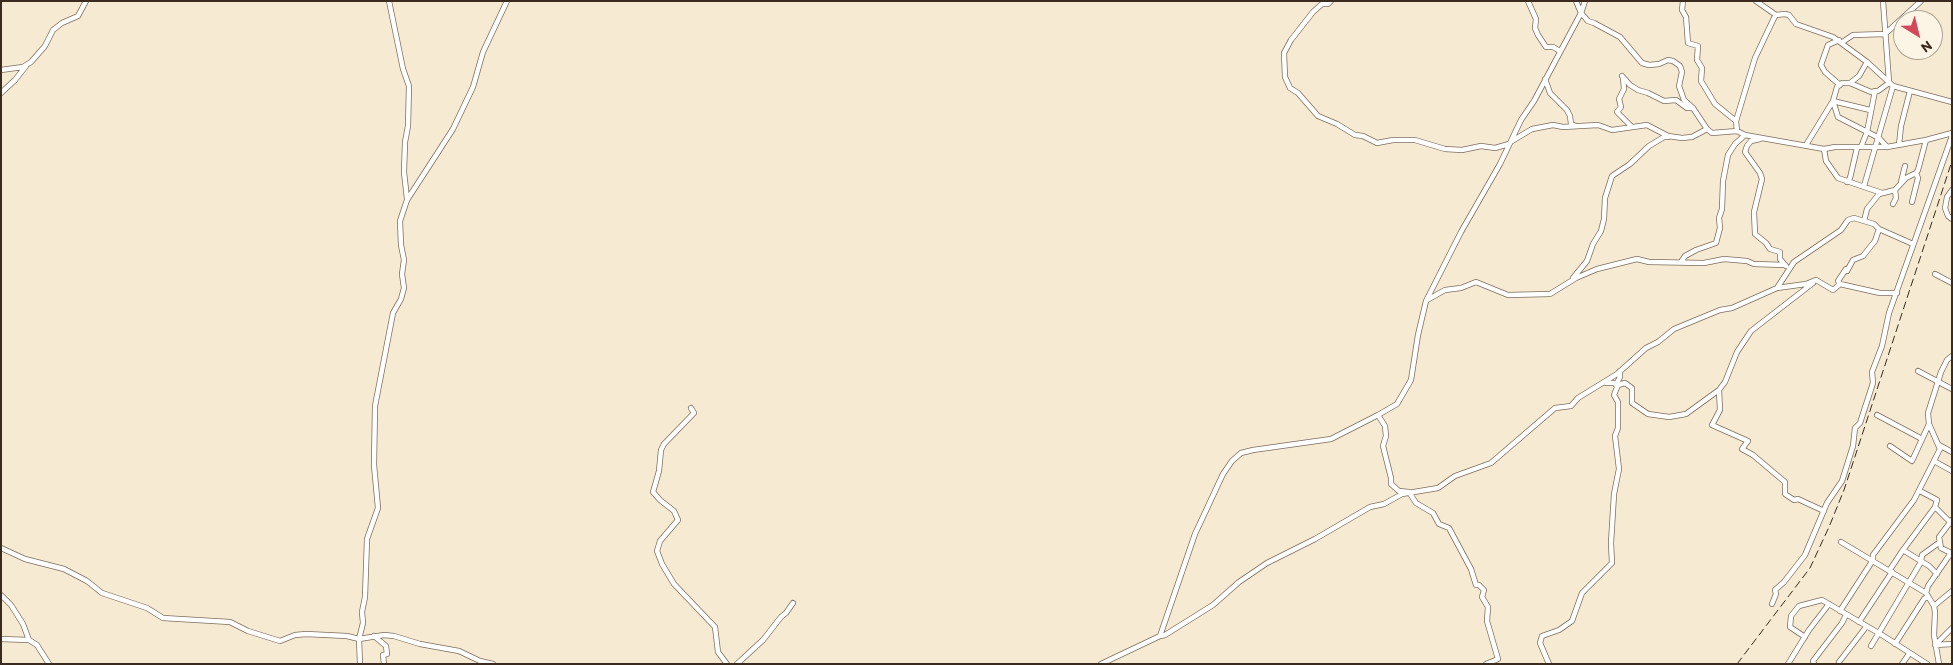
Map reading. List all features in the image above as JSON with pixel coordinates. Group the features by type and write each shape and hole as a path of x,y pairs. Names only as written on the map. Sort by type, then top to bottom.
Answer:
{"street":[{"path":"1,93 45,46 54,30 62,23 78,16 86,1"},
{"path":"389,1 403,69 409,86 404,172 407,200"},
{"path":"360,664 359,639 363,623 362,612 365,597 366,539 378,508 374,465 375,406 393,313 401,299 404,288 402,274 404,260 400,226 407,200 453,130 473,87 483,52 507,1"},
{"path":"1331,1 1328,4 1322,4 1313,12 1291,40 1284,53 1285,77 1290,88 1298,93 1316,114 1340,125 1355,135 1363,136 1377,143 1393,140 1415,140 1445,149 1462,150 1482,146 1495,148 1510,143 1532,129 1553,125 1563,127 1598,125 1612,130 1632,126 1647,126 1668,136 1682,138"},
{"path":"1528,1 1536,19 1535,28 1538,35 1546,47 1553,47 1560,51"},
{"path":"1576,1 1581,13 1588,21 1620,37 1642,63 1659,64 1673,60 1680,66 1682,72 1680,86 1684,100 1712,133 1737,131 1746,135 1824,149 1835,146 1859,148 1899,145 1952,134"},
{"path":"1160,636 1195,534 1223,474 1232,461 1241,453 1253,450 1331,439 1397,404 1411,380 1426,301 1461,232 1497,170 1521,120 1581,13 1585,1"},
{"path":"1683,1 1682,10 1686,17 1688,43 1698,46 1697,60 1702,68 1701,81 1715,104 1736,121"},
{"path":"1756,1 1776,15 1789,15 1796,24 1824,33 1840,42 1884,76 1891,85 1952,102"},
{"path":"1864,186 1879,138 1891,85 1883,1"},
{"path":"1840,85 1825,72 1821,65 1828,45 1840,42 1853,35 1885,34 1922,1"},
{"path":"1737,131 1736,121 1755,58 1776,15"},
{"path":"1867,62 1858,76 1850,83 1840,85 1833,95 1833,101 1838,117 1879,138 1888,146"},
{"path":"1,70 27,65"},
{"path":"1632,126 1617,112 1622,107 1619,99 1624,89 1622,76 1630,85 1638,90 1648,92 1664,101 1676,100 1687,108 1692,108"},
{"path":"1546,78 1550,92 1567,110 1571,124 1578,127"},
{"path":"1850,83 1875,91 1891,85"},
{"path":"1899,145 1901,126 1910,90"},
{"path":"1847,182 1867,132 1875,91"},
{"path":"1833,101 1870,110"},
{"path":"1806,145 1833,101"},
{"path":"1572,281 1587,261 1593,244 1601,231 1605,198 1609,191 1612,176 1630,164 1649,146 1664,137 1692,137 1707,129"},
{"path":"1772,604 1776,594 1775,590 1784,582 1805,554 1824,511 1842,481 1853,446 1855,428 1860,423 1870,396 1873,383 1872,372 1882,346 1889,314 1952,134"},
{"path":"1682,262 1689,254 1696,250 1716,243 1720,228 1719,218 1722,209 1723,181 1728,155 1735,144 1746,135"},
{"path":"1763,138 1751,141 1745,149 1746,155 1760,173 1762,179 1754,212 1755,234 1770,249 1780,252 1780,259 1786,267"},
{"path":"1900,183 1916,174 1926,140"},
{"path":"1824,149 1826,161 1838,178 1882,193"},
{"path":"1864,221 1867,209 1882,193 1895,190 1900,183 1906,166"},
{"path":"1912,202 1918,178 1916,174"},
{"path":"1893,204 1896,198 1895,190"},
{"path":"1952,190 1947,197 1945,208 1948,216 1952,219"},
{"path":"1777,288 1786,267 1841,230 1848,220 1854,218 1874,224 1879,229 1913,244"},
{"path":"1840,284 1838,281 1847,271 1853,260 1863,256 1875,241 1879,229"},
{"path":"1426,301 1445,290 1461,288 1476,282 1497,292 1514,296 1550,294 1602,267 1634,260 1649,262 1708,262 1724,258 1747,261 1754,264 1786,267"},
{"path":"1935,274 1952,283"},
{"path":"1378,415 1385,426 1386,436 1383,446 1392,478 1391,484 1399,492 1438,488 1455,476 1491,463 1556,408 1571,406 1578,398 1602,384 1646,348 1674,330 1720,310 1732,308 1777,288 1806,284 1816,280"},
{"path":"1816,280 1833,290 1840,284"},
{"path":"1602,384 1609,382 1625,383 1632,388 1632,403 1644,412 1652,415 1669,417 1686,414 1720,390 1737,352 1751,331 1816,280"},
{"path":"1840,284 1880,293 1897,292"},
{"path":"1840,611 1873,560 1873,555 1920,490 1940,449 1929,424 1928,413 1937,381 1945,364 1952,356"},
{"path":"1549,664 1540,642 1542,636 1559,630 1572,621 1582,593 1612,562 1611,543 1614,494 1619,469 1615,436 1618,428 1618,402 1614,395 1620,371"},
{"path":"1918,372 1952,389"},
{"path":"1720,390 1720,410 1712,425 1748,441 1742,450 1754,455 1785,482 1785,494 1794,500 1798,499 1824,511"},
{"path":"691,408 694,414 664,444 661,450 659,471 653,492 674,511 678,520 660,541 657,551 662,564 674,584 715,627 718,652 727,664"},
{"path":"1877,414 1922,439"},
{"path":"1890,446 1912,461 1929,424"},
{"path":"1939,445 1952,452"},
{"path":"1934,461 1952,471"},
{"path":"1859,622 1903,550 1936,507 1937,500 1920,490"},
{"path":"1101,664 1165,635 1212,605 1239,582 1280,555 1315,539 1370,507 1384,504 1409,492"},
{"path":"1409,492 1416,503 1433,513 1439,524 1449,528 1471,570 1476,585 1479,585 1484,590 1482,597 1488,607 1487,620 1498,659 1486,664"},
{"path":"1895,644 1927,594 1928,586 1951,554 1941,548 1939,537 1951,521 1936,507"},
{"path":"1841,542 1927,594 1934,606 1935,645 1939,664"},
{"path":"1871,646 1921,562 1922,555 1940,542"},
{"path":"1,548 25,559 64,569 87,581 102,593 144,607 163,618 230,622 248,631 280,641 295,635 306,634 347,636 359,639 384,635 459,651 480,661 494,664"},
{"path":"1903,550 1937,574"},
{"path":"1934,606 1952,591"},
{"path":"1,595 23,624 29,640"},
{"path":"1805,637 1790,627 1792,616 1799,606 1818,599 1879,633 1927,664"},
{"path":"737,664 763,640 793,603"},
{"path":"1788,664 1829,604"},
{"path":"1814,664 1813,661 1846,615"},
{"path":"1839,662 1866,627"},
{"path":"1935,645 1952,628"},
{"path":"374,636 386,646 387,654 383,656 384,664"},
{"path":"1,639 29,640 38,645 49,664"},
{"path":"1935,645 1952,644"},
{"path":"1902,664 1909,654"}],"railway":[{"path":"1737,664 1810,568 1829,527 1844,490 1952,161"}]}
